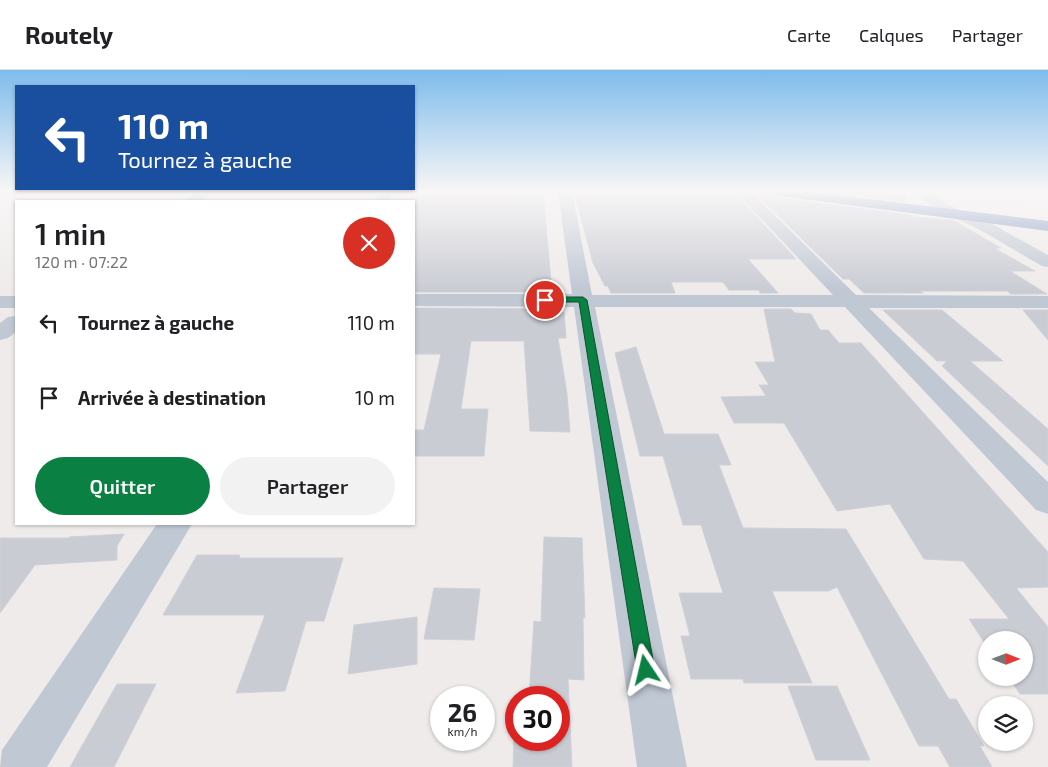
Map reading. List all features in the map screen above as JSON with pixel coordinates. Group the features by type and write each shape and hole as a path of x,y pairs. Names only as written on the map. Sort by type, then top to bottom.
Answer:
{"street":[{"path":"570,225 662,767"},
{"path":"774,225 1048,502"},
{"path":"981,225 1048,262"},
{"path":"415,300 1048,302"},
{"path":"0,302 15,302"},
{"path":"0,333 15,323"},
{"path":"19,767 173,525"}],"building":[{"path":"415,225 546,225 552,292 415,292"},
{"path":"583,225 764,225 796,259 748,259 778,293 760,293 759,290 729,290 723,282 671,282 675,293 611,293 608,286 605,286 593,263"},
{"path":"787,225 961,225 1001,248 994,248 1035,271 1010,271 1047,294 1010,294 1008,291 864,293 849,279 843,279"},
{"path":"415,308 553,309 553,313 564,312 566,338 558,338 567,394 570,432 530,431 524,341 471,341 461,409 488,409 484,456 415,456 415,430 424,430 441,354 415,354"},
{"path":"764,309 791,309 795,313 811,314 820,330 828,330 839,343 861,343 1048,552 1048,587 1016,588 1048,627 1048,694 1020,694 1014,686 1033,686 1033,631 978,631 978,633 969,619 1009,619 963,561 924,559 890,504 837,511 784,423 734,423 721,397 766,396 759,385 769,385 755,362 775,362"},
{"path":"883,310 942,310 1003,361 970,361 1048,429 1048,466 942,366 947,361 937,361"},
{"path":"1023,310 1048,310 1048,340"},
{"path":"636,347 664,434 718,434 731,465 719,465 743,528 846,529 949,699 956,699 978,736 978,751 983,751 992,767 950,767 938,746 919,746 837,587 828,591 772,591 812,683 744,683 743,679 691,679 681,636 690,636 679,593 723,593 701,525 683,525 663,456 640,456 615,353"},
{"path":"124,534 117,546 117,560 35,565 0,613 0,538 68,538"},
{"path":"544,537 582,538 585,618 583,617 584,680 568,679 568,686 530,686 534,621 541,622"},
{"path":"197,555 240,555 239,558 343,558 324,621 306,621 285,691 236,693 265,615 163,615"},
{"path":"434,588 480,589 474,640 424,639"},
{"path":"417,617 417,664 348,674 354,625"},
{"path":"117,684 156,684 114,767 70,767"},
{"path":"788,686 837,686 870,760 816,760"},
{"path":"570,723 572,767 513,767 514,751 570,751"}],"route":[{"path":"545,300 583,300 646,670"}]}
